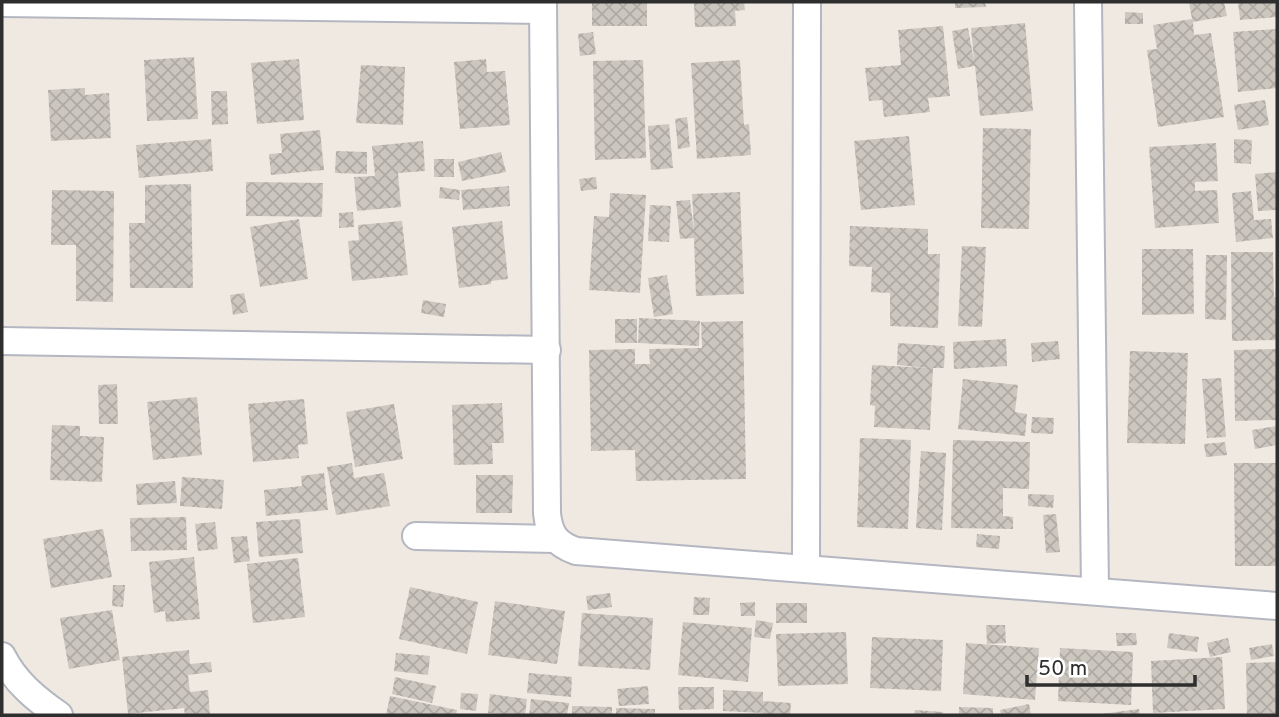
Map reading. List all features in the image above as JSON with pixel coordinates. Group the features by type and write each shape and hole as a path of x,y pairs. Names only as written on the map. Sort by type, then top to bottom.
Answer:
{"street":[{"path":"806,569 807,2"},
{"path":"1087,2 1095,591"},
{"path":"2,3 543,6 547,513 549,530 563,547 576,551 1277,606"},
{"path":"2,341 547,350"},
{"path":"416,536 554,539"},
{"path":"2,656 9,670 33,696 59,715"}],"building":[{"path":"592,2 647,2 647,26 592,26"},
{"path":"694,2 744,2 745,10 735,11 736,26 695,27"},
{"path":"955,2 985,2 986,7 955,8"},
{"path":"1189,2 1224,2 1227,16 1193,22 1194,35 1211,33 1224,117 1158,127 1147,50 1157,49 1153,25 1192,19"},
{"path":"1238,2 1277,2 1277,17 1240,20"},
{"path":"1125,12 1143,13 1143,24 1125,24"},
{"path":"1025,23 1033,111 980,116 975,66 958,69 952,31 968,28 974,61 971,28"},
{"path":"943,26 950,96 928,98 930,112 884,117 882,100 869,101 865,68 901,65 898,30"},
{"path":"1277,29 1277,88 1238,92 1233,32"},
{"path":"593,32 596,54 580,56 578,34"},
{"path":"194,57 198,119 147,121 144,60"},
{"path":"299,59 304,120 257,124 251,63"},
{"path":"486,59 487,72 505,71 510,125 460,129 454,62"},
{"path":"643,60 646,158 595,160 593,61"},
{"path":"740,60 744,125 749,124 751,155 697,159 691,63"},
{"path":"361,65 405,67 403,125 356,123"},
{"path":"85,88 85,95 109,93 111,138 51,141 48,90"},
{"path":"211,91 227,91 228,124 212,125"},
{"path":"1265,100 1269,125 1238,130 1234,105"},
{"path":"687,117 690,147 678,149 675,119"},
{"path":"669,124 673,168 651,170 648,126"},
{"path":"983,128 1031,129 1029,229 981,228"},
{"path":"320,130 324,170 271,175 269,154 282,153 280,134"},
{"path":"909,136 915,205 861,210 854,141"},
{"path":"211,139 213,171 139,178 136,145"},
{"path":"1234,139 1252,140 1251,164 1234,163"},
{"path":"423,141 425,171 398,173 401,207 357,211 354,177 375,176 372,146"},
{"path":"1216,143 1218,181 1195,182 1195,191 1217,190 1219,223 1155,228 1149,147"},
{"path":"336,151 367,152 367,174 335,173"},
{"path":"501,152 506,172 462,181 458,162"},
{"path":"434,159 454,159 454,177 434,177"},
{"path":"1277,172 1277,210 1258,211 1255,174"},
{"path":"596,177 597,189 581,191 579,179"},
{"path":"246,182 323,183 322,217 246,216"},
{"path":"191,184 193,288 130,288 129,223 145,223 145,185"},
{"path":"509,186 510,206 463,210 461,190"},
{"path":"440,187 460,190 459,200 439,198"},
{"path":"52,190 114,191 113,302 76,301 76,245 51,245"},
{"path":"1251,191 1254,220 1271,219 1273,238 1236,242 1232,193"},
{"path":"740,192 744,294 696,296 694,238 680,239 676,201 690,200 694,231 692,194"},
{"path":"610,193 646,195 640,293 589,290 594,216 609,217"},
{"path":"650,205 671,206 669,242 648,241"},
{"path":"353,212 354,227 339,228 339,213"},
{"path":"299,219 308,279 260,287 250,227"},
{"path":"402,221 408,275 352,281 348,241 359,240 358,225"},
{"path":"502,221 508,279 459,288 452,227"},
{"path":"850,226 928,229 928,254 940,254 938,328 890,326 890,293 871,292 872,267 849,266"},
{"path":"962,246 986,247 982,327 958,326"},
{"path":"1142,249 1193,249 1194,314 1142,315"},
{"path":"1231,252 1273,252 1277,340 1232,341"},
{"path":"1206,255 1227,255 1226,320 1205,319"},
{"path":"667,275 673,314 654,317 648,278"},
{"path":"244,293 248,312 233,315 230,295"},
{"path":"423,300 446,304 444,317 421,313"},
{"path":"639,318 700,321 699,346 638,343"},
{"path":"615,319 637,319 637,343 615,343"},
{"path":"743,321 746,479 636,481 635,450 591,451 589,350 635,349 635,364 650,364 649,349 702,348 701,322"},
{"path":"1006,339 1007,366 954,369 953,342"},
{"path":"1058,341 1060,359 1032,362 1031,343"},
{"path":"898,343 945,346 944,368 933,368 930,430 874,427 875,406 870,405 872,365 929,368 897,365"},
{"path":"1277,349 1277,420 1235,421 1234,350"},
{"path":"1130,351 1188,353 1185,444 1127,443"},
{"path":"1221,378 1226,437 1207,438 1202,379"},
{"path":"963,379 1018,385 1015,412 1027,414 1025,436 958,429"},
{"path":"117,384 118,424 99,424 98,385"},
{"path":"197,397 202,455 153,460 147,402"},
{"path":"304,399 308,444 298,445 299,458 253,462 248,404"},
{"path":"502,403 504,443 492,443 493,464 454,465 452,405"},
{"path":"394,404 403,459 355,467 346,412"},
{"path":"1032,417 1054,418 1053,434 1031,433"},
{"path":"52,425 80,426 80,436 104,437 102,482 50,480"},
{"path":"1277,426 1277,445 1255,449 1252,430"},
{"path":"860,438 911,440 908,529 857,527"},
{"path":"953,440 1030,442 1029,489 1003,488 1003,516 1013,517 1013,529 951,528"},
{"path":"1225,442 1227,455 1206,457 1204,444"},
{"path":"921,451 946,453 942,530 916,528"},
{"path":"352,463 354,478 384,473 390,506 336,515 327,467"},
{"path":"1234,463 1277,463 1277,566 1235,566"},
{"path":"324,473 328,510 266,516 264,490 302,486 301,476"},
{"path":"476,475 513,475 512,513 476,513"},
{"path":"182,477 224,480 222,509 180,506"},
{"path":"175,481 177,503 137,505 136,484"},
{"path":"1028,494 1054,495 1053,508 1028,506"},
{"path":"1056,514 1060,552 1046,553 1043,515"},
{"path":"186,517 187,550 131,551 130,518"},
{"path":"300,519 303,553 259,557 256,522"},
{"path":"215,522 218,549 198,551 195,524"},
{"path":"103,529 112,577 51,588 43,539"},
{"path":"977,534 1000,536 999,549 976,547"},
{"path":"247,536 250,561 234,563 231,537"},
{"path":"194,557 200,619 166,622 165,611 154,613 149,562"},
{"path":"298,558 305,617 253,623 247,564"},
{"path":"113,585 125,585 123,607 112,606"},
{"path":"410,587 478,602 467,654 399,639"},
{"path":"610,593 612,607 588,610 586,596"},
{"path":"694,597 710,598 709,615 693,615"},
{"path":"495,601 565,611 557,664 488,655"},
{"path":"755,602 755,616 741,616 740,603"},
{"path":"776,603 807,603 807,623 776,623"},
{"path":"112,610 120,660 69,669 60,618"},
{"path":"582,613 653,618 650,670 578,666"},
{"path":"756,620 773,623 770,639 754,637"},
{"path":"683,622 752,628 748,682 678,675"},
{"path":"986,625 1005,625 1006,643 987,644"},
{"path":"846,632 848,684 778,686 776,634"},
{"path":"1116,633 1136,633 1137,645 1117,646"},
{"path":"1169,633 1199,637 1197,652 1167,648"},
{"path":"872,637 943,640 941,691 870,688"},
{"path":"1228,638 1231,652 1210,657 1207,643"},
{"path":"966,643 1039,648 1035,700 963,694"},
{"path":"1272,644 1274,656 1251,660 1249,648"},
{"path":"1060,648 1133,652 1131,705 1058,701"},
{"path":"189,650 190,664 211,662 212,672 188,675 190,692 208,690 210,715 185,715 184,708 128,714 122,657"},
{"path":"396,653 430,656 428,675 394,671"},
{"path":"1222,657 1225,709 1153,713 1151,661"},
{"path":"1277,662 1277,715 1247,715 1246,663"},
{"path":"529,673 572,677 571,697 527,693"},
{"path":"395,677 436,686 432,703 392,694"},
{"path":"648,686 649,704 619,706 617,689"},
{"path":"678,687 714,687 714,709 679,710"},
{"path":"723,690 763,692 763,701 791,703 790,715 723,711"},
{"path":"461,693 478,694 476,711 460,709"},
{"path":"490,694 527,699 525,715 488,713"},
{"path":"390,696 457,710 456,715 386,715"},
{"path":"531,699 569,703 567,715 529,715"},
{"path":"1029,704 1031,715 1001,715 1000,710"},
{"path":"572,706 612,707 612,715 572,715"},
{"path":"959,707 993,708 993,715 959,715"},
{"path":"616,708 655,709 655,715 616,715"},
{"path":"1139,709 1140,715 1101,715 1101,714"},
{"path":"915,710 943,712 943,715 914,715"}]}
